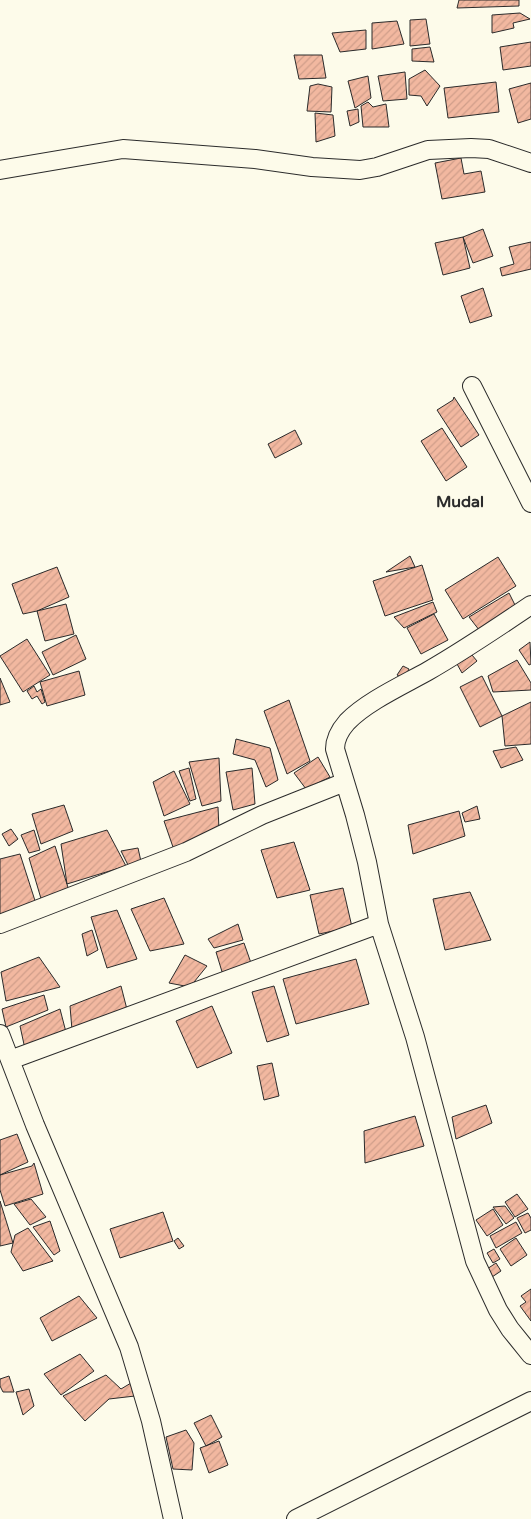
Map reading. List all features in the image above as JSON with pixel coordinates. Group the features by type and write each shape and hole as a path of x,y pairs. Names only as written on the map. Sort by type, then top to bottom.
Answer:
{"street":[{"path":"0,170 123,149 255,159 312,167 360,170 378,167 428,150 471,148 489,149 531,163"},
{"path":"472,386 531,503"},
{"path":"531,606 458,654 364,708 347,723 338,735 335,750 367,862 379,924 421,1056 474,1261 510,1330 531,1355"},
{"path":"0,924 186,852 262,815 345,782"},
{"path":"10,1060 379,924"},
{"path":"0,1034 34,1125 129,1347 151,1421 172,1519"},
{"path":"296,1519 531,1401"}],"building":[{"path":"459,0 519,0 519,6 457,8"},
{"path":"520,13 530,19 513,23 514,28 492,33 492,15"},
{"path":"426,19 430,44 410,46 410,20"},
{"path":"397,21 404,44 372,49 372,23"},
{"path":"366,30 366,49 340,52 332,33"},
{"path":"531,42 531,66 503,70 500,47"},
{"path":"430,47 434,62 412,61 412,49"},
{"path":"294,55 322,55 326,78 299,79"},
{"path":"425,70 440,86 427,106 421,96 409,95 409,79"},
{"path":"405,72 407,99 383,101 378,76"},
{"path":"368,76 371,98 355,108 348,81"},
{"path":"496,82 499,112 448,118 444,88"},
{"path":"531,83 531,119 518,123 509,89"},
{"path":"318,84 332,87 331,112 307,111 310,86"},
{"path":"368,102 373,107 386,104 389,127 363,127 361,106"},
{"path":"358,109 359,122 350,126 347,111"},
{"path":"315,113 333,115 335,136 316,142"},
{"path":"461,158 464,174 481,171 485,192 442,199 435,163"},
{"path":"483,229 493,256 473,263 463,237"},
{"path":"463,237 470,268 443,275 435,243"},
{"path":"531,242 531,269 502,276 500,268 514,264 509,247"},
{"path":"483,288 492,316 470,323 461,296"},
{"path":"454,397 479,435 461,447 437,410 453,400"},
{"path":"442,428 467,467 446,481 421,441"},
{"path":"295,430 302,444 275,458 268,444"},
{"path":"410,556 415,567 386,572"},
{"path":"498,557 516,586 463,619 445,590"},
{"path":"422,565 433,600 385,616 373,581"},
{"path":"57,567 69,597 37,611 23,614 12,584"},
{"path":"509,593 518,611 483,635 469,617"},
{"path":"433,602 437,612 404,628 394,617"},
{"path":"66,604 74,634 45,641 37,611"},
{"path":"434,614 448,640 421,654 407,628"},
{"path":"76,635 86,659 53,675 42,652"},
{"path":"27,639 50,675 23,692 0,656"},
{"path":"530,642 531,664 529,665 519,650"},
{"path":"472,655 477,661 462,673 457,664"},
{"path":"517,660 531,683 531,690 493,692 488,676"},
{"path":"403,666 409,669 404,679 397,675"},
{"path":"79,671 85,695 47,706 40,682"},
{"path":"482,676 502,716 480,727 460,687"},
{"path":"0,678 10,702 0,705"},
{"path":"34,686 37,692 41,689 45,702 42,704 37,696 32,699 27,691"},
{"path":"289,700 310,761 287,774 264,711"},
{"path":"531,702 531,744 505,746 502,716"},
{"path":"236,739 270,748 278,780 266,787 255,760 233,754"},
{"path":"516,747 523,760 501,768 493,751"},
{"path":"318,757 330,777 306,789 294,773"},
{"path":"219,758 221,801 202,806 189,762"},
{"path":"189,768 196,799 190,801 179,771"},
{"path":"252,768 255,804 233,810 226,772"},
{"path":"174,771 190,804 164,816 153,782"},
{"path":"64,805 73,831 41,844 32,814"},
{"path":"477,806 480,819 465,822 462,813"},
{"path":"218,807 219,830 174,850 164,821"},
{"path":"459,811 465,836 413,854 408,825"},
{"path":"11,829 18,839 9,846 2,834"},
{"path":"34,830 40,850 29,853 21,835"},
{"path":"107,830 126,866 67,884 61,844"},
{"path":"294,842 310,890 277,898 261,850"},
{"path":"55,846 71,897 42,902 29,858"},
{"path":"138,848 142,866 129,867 121,851"},
{"path":"20,854 38,910 0,921 0,859"},
{"path":"343,888 352,927 319,934 310,895"},
{"path":"470,892 491,940 445,950 433,899"},
{"path":"164,898 184,944 150,951 131,909"},
{"path":"117,910 137,959 107,968 91,917"},
{"path":"238,924 243,940 214,948 208,939"},
{"path":"92,930 98,950 87,956 82,934"},
{"path":"244,943 251,963 223,975 216,952"},
{"path":"185,955 207,966 190,987 169,983"},
{"path":"39,957 60,987 6,1001 1,972"},
{"path":"356,959 369,1004 296,1024 283,979"},
{"path":"121,986 131,1025 73,1042 70,1006"},
{"path":"274,986 289,1035 267,1042 252,992"},
{"path":"44,995 48,1010 6,1027 2,1009"},
{"path":"212,1006 232,1053 197,1068 176,1021"},
{"path":"60,1009 67,1036 25,1049 20,1026"},
{"path":"272,1063 279,1096 264,1100 257,1066"},
{"path":"486,1105 492,1123 456,1139 452,1117"},
{"path":"415,1116 424,1146 365,1163 364,1131"},
{"path":"17,1134 28,1162 0,1175 0,1140"},
{"path":"34,1163 43,1194 5,1206 0,1190 0,1175 32,1166"},
{"path":"517,1194 528,1209 515,1217 505,1202"},
{"path":"31,1199 46,1217 30,1225 14,1204"},
{"path":"0,1201 13,1243 0,1246"},
{"path":"505,1206 514,1218 506,1224 493,1207"},
{"path":"493,1209 503,1225 487,1236 476,1220"},
{"path":"163,1212 173,1241 120,1258 110,1229"},
{"path":"528,1213 531,1218 531,1230 525,1233 517,1218"},
{"path":"50,1221 60,1251 54,1255 33,1227"},
{"path":"516,1222 522,1233 496,1248 490,1236"},
{"path":"28,1228 53,1261 23,1271 11,1252 15,1235"},
{"path":"178,1238 184,1246 179,1249 174,1241"},
{"path":"516,1238 527,1255 511,1266 500,1249"},
{"path":"494,1249 500,1259 493,1263 487,1253"},
{"path":"496,1263 501,1271 489,1279 484,1271"},
{"path":"531,1289 531,1321 520,1306 526,1302 521,1296"},
{"path":"79,1296 97,1318 52,1341 40,1318"},
{"path":"80,1354 94,1371 61,1395 44,1374"},
{"path":"106,1375 121,1389 131,1383 135,1396 109,1399 85,1421 63,1396"},
{"path":"9,1376 14,1392 3,1392 0,1386 0,1379"},
{"path":"29,1389 34,1406 23,1415 16,1392"},
{"path":"211,1415 222,1437 206,1446 194,1423"},
{"path":"186,1430 194,1443 192,1470 173,1469 166,1437"},
{"path":"219,1441 228,1465 209,1473 200,1448"}],"district":[{"name":"Mudal","path":"460,502"}]}
